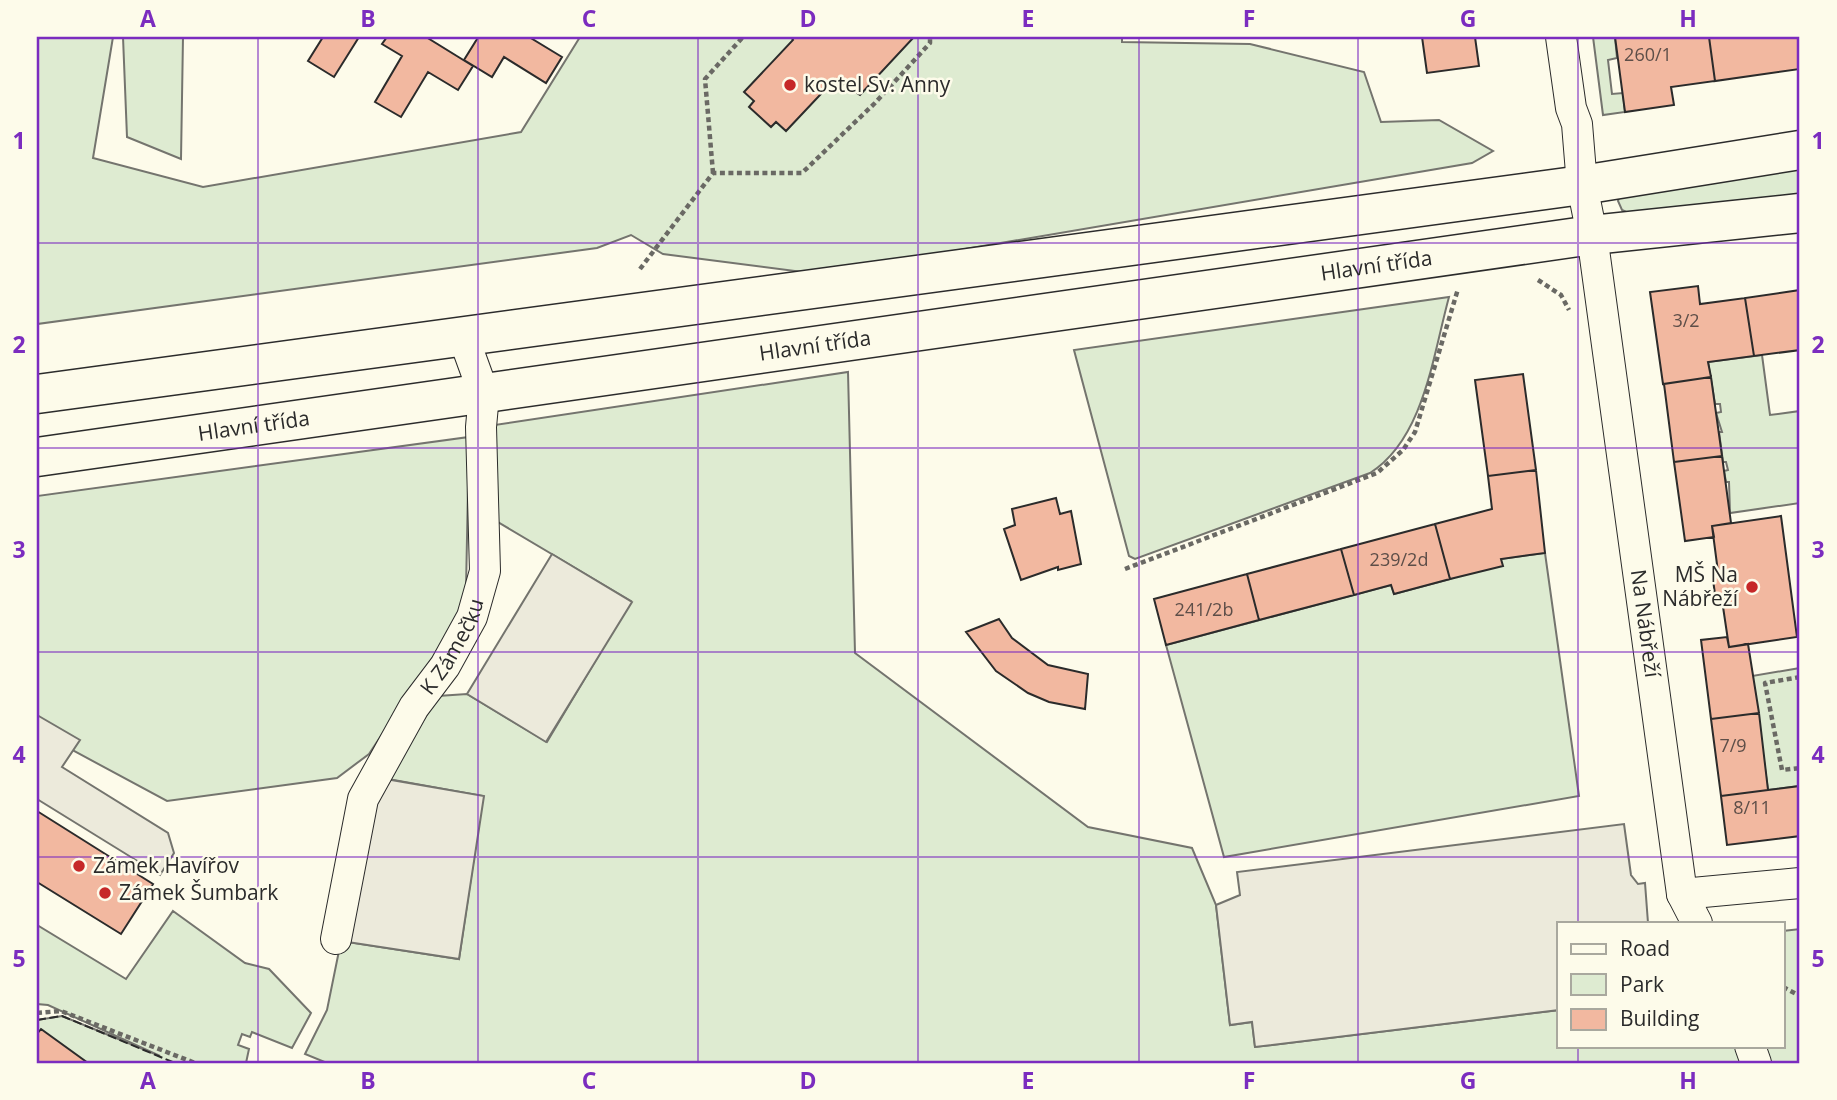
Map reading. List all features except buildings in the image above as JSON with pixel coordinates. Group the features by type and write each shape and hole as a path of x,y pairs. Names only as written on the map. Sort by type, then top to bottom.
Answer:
{"main road":[{"path":"37,394 1582,185 1800,150"},
{"name":"Hlavní třída","path":"37,457 1592,235 1800,213"}],"street":[{"path":"1561,37 1571,108 1577,124 1582,185 1592,235"},
{"name":"Na Nábřeží","path":"1592,235 1682,894 1696,922"},
{"name":"K Zámečku","path":"336,939 363,799 414,707 445,666 472,617 485,571 481,428 484,394 463,336"},
{"path":"1682,894 1800,883"}],"path":[{"path":"640,269 713,173 705,79 743,37"},
{"path":"713,173 802,173 876,103 930,43 930,37"},
{"path":"1125,569 1377,473 1393,460 1415,432 1458,287"},
{"path":"1800,677 1765,683 1782,770 1800,768"},
{"path":"1784,988 1800,996"},
{"path":"37,1013 61,1011 195,1063"}],"green space":[{"path":"37,37 113,37 93,158 203,187 521,132 580,37 1122,37 1122,42 1250,44 1364,72 1381,122 1439,120 1493,151 1472,163 818,274 663,254 631,235 597,248 37,324"},
{"path":"123,37 183,37 181,159 127,137"},
{"path":"1593,37 1615,37 1617,58 1608,60 1612,94 1623,93 1625,112 1603,115"},
{"path":"1800,163 1800,194 1635,216 1622,210 1618,201 1622,188"},
{"path":"1449,297 1424,394 1415,418 1388,458 1370,473 1135,559 1129,556 1074,350"},
{"path":"1762,355 1770,415 1800,411 1800,503 1730,513 1729,482 1726,482 1724,471 1728,470 1726,462 1723,462 1719,432 1722,432 1716,413 1721,412 1720,404 1715,404 1708,362"},
{"path":"848,372 855,653 1088,827 1192,848 1216,905 1230,1025 1252,1022 1255,1047 1557,1010 1557,1048 1784,1048 1784,931 1800,929 1800,1063 327,1063 305,1054 327,1010 341,941 459,959 483,796 388,779 438,696 467,694 547,742 631,601 486,515 481,427"},
{"path":"469,437 466,589 453,627 369,754 337,778 167,801 37,731 37,496"},
{"path":"1545,553 1579,796 1224,857 1166,645 1391,585 1394,594 1450,579 1501,559"},
{"path":"1800,668 1800,786 1768,790 1752,676"},
{"path":"173,911 245,963 269,969 311,1013 292,1048 252,1032 250,1037 242,1034 238,1045 249,1049 246,1063 37,1063 37,1020 62,1016 160,1056 48,1005 37,1004 37,925 126,979"}],"shaded area":[{"path":"552,554 632,602 546,742 467,694"},
{"path":"37,715 80,740 62,767 168,833 174,853 160,875 37,799"},
{"path":"374,777 484,796 459,959 341,941"},
{"path":"1624,824 1631,875 1638,884 1645,883 1648,922 1557,922 1557,1010 1255,1047 1252,1022 1230,1025 1216,905 1240,895 1237,872"}],"fence":[{"path":"37,1020 62,1016 175,1063"}],"place":[{"name":"kostel Sv. Anny","path":"790,85"},
{"name":"MŠ Na Nábřeží","path":"1752,587"},
{"name":"Zámek Havířov","path":"79,866"},
{"name":"Zámek Šumbark","path":"105,893"}]}
